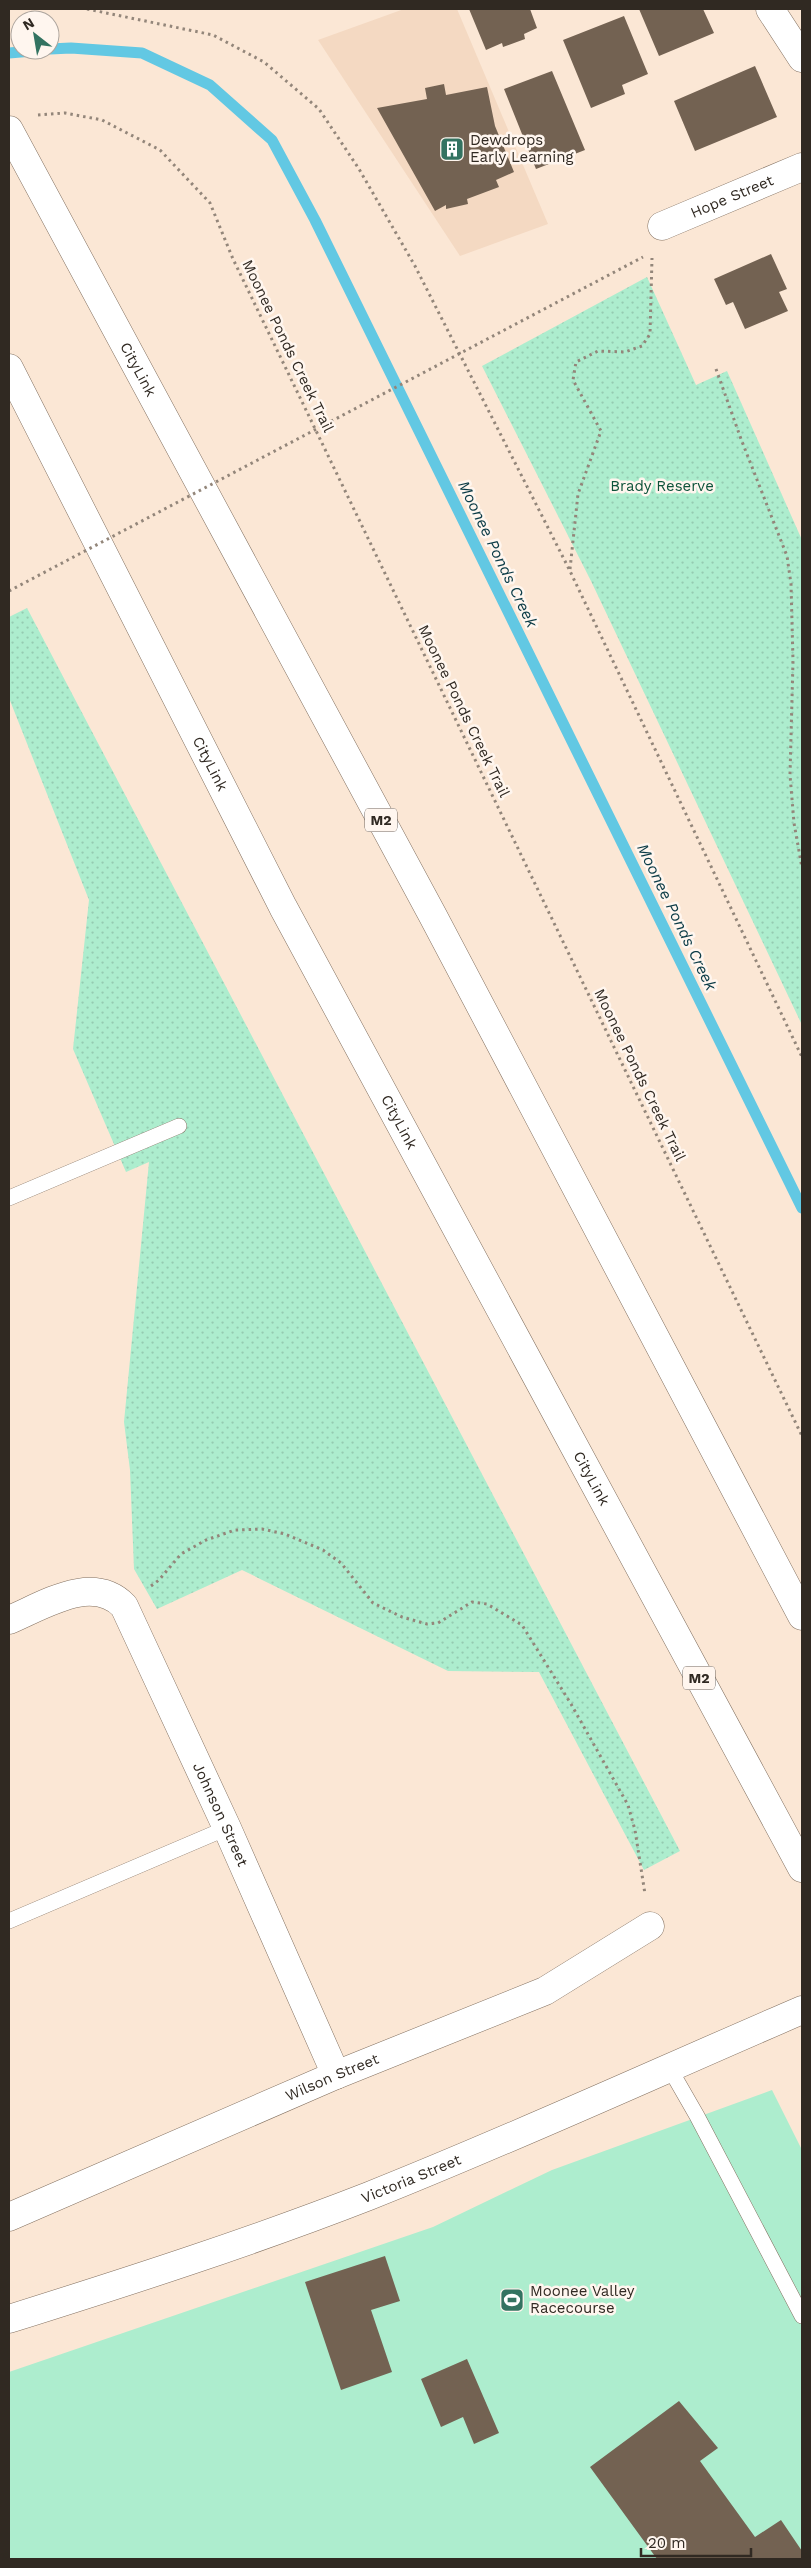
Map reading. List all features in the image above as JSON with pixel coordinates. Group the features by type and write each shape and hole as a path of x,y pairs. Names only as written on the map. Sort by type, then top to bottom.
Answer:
{"main road":[{"path":"770,9 802,58"},
{"name":"CityLink","path":"12,136 433,916 802,1616"},
{"name":"Hope Street","path":"662,226 802,168"},
{"name":"CityLink","path":"9,368 283,907 802,1868"},
{"path":"9,1620 74,1593 91,1590 115,1597 124,1606"},
{"name":"Johnson Street","path":"124,1606 227,1828 336,2075"},
{"name":"Wilson Street","path":"9,2216 336,2075 545,1991 650,1926"},
{"name":"Victoria Street","path":"9,2319 170,2269 368,2196 670,2069 794,2013"}],"lane":[{"path":"9,1198 179,1126"},
{"path":"9,1921 227,1828"},
{"path":"670,2069 697,2116 802,2316"}],"path":[{"path":"87,9 213,35 264,62 319,109 359,168 415,266 570,569 802,1057"},
{"name":"Moonee Ponds Creek Trail","path":"37,116 65,113 102,120 160,150 210,203 242,277 802,1436"},
{"path":"570,569 578,494 601,432 573,380 576,362 598,351 624,352 642,346 650,334 652,254"},
{"path":"9,592 643,257"},
{"path":"716,369 787,556 791,584 793,661 790,775 794,823 802,868"},
{"path":"124,1606 159,1580 181,1554 206,1540 235,1530 262,1529 285,1534 323,1550 341,1563 373,1603 402,1616 427,1624 438,1623 472,1602 487,1604 522,1625 628,1805 635,1830 650,1926"}],"shaded area":[{"path":"404,9 457,9 548,224 460,256 318,40"}],"green space":[{"name":"Brady Reserve","path":"647,277 696,385 727,371 802,540 802,1025 591,581 482,366"},
{"path":"27,608 680,1851 644,1870 539,1672 448,1671 242,1570 157,1609 134,1569 130,1470 124,1422 149,1162 126,1172 73,1049 89,900 9,698 9,617"},
{"name":"Moonee Valley Racecourse","path":"772,2090 802,2150 802,2559 9,2559 9,2372 433,2227 552,2170"}],"building":[{"path":"469,9 530,9 537,28 524,34 525,39 503,47 502,43 486,50"},
{"path":"639,9 703,9 714,33 659,56"},
{"path":"624,16 648,74 622,85 625,94 591,108 563,40"},
{"path":"755,66 777,117 695,151 674,101"},
{"path":"552,71 585,150 536,169 504,89"},
{"name":"Dewdrops Early Learning","path":"444,84 446,95 487,87 495,126 514,172 496,180 499,187 467,199 468,204 446,209 446,205 435,211 377,108 427,99 425,88"},
{"path":"771,254 787,289 779,292 788,311 745,329 733,302 726,305 714,279"},
{"path":"385,2256 400,2301 371,2310 392,2372 341,2390 305,2282"},
{"path":"467,2359 499,2433 474,2444 463,2417 441,2427 421,2379"},
{"path":"679,2401 718,2448 700,2461 755,2537 781,2520 802,2551 802,2559 657,2559 590,2467"}],"waterway":[{"name":"Moonee Ponds Creek","path":"60,49 142,53 210,85 272,140 315,220 802,1208"}],"place":[{"name":"Dewdrops Early Learning","path":"452,149"},
{"name":"Moonee Valley Racecourse","path":"512,2300"}]}
